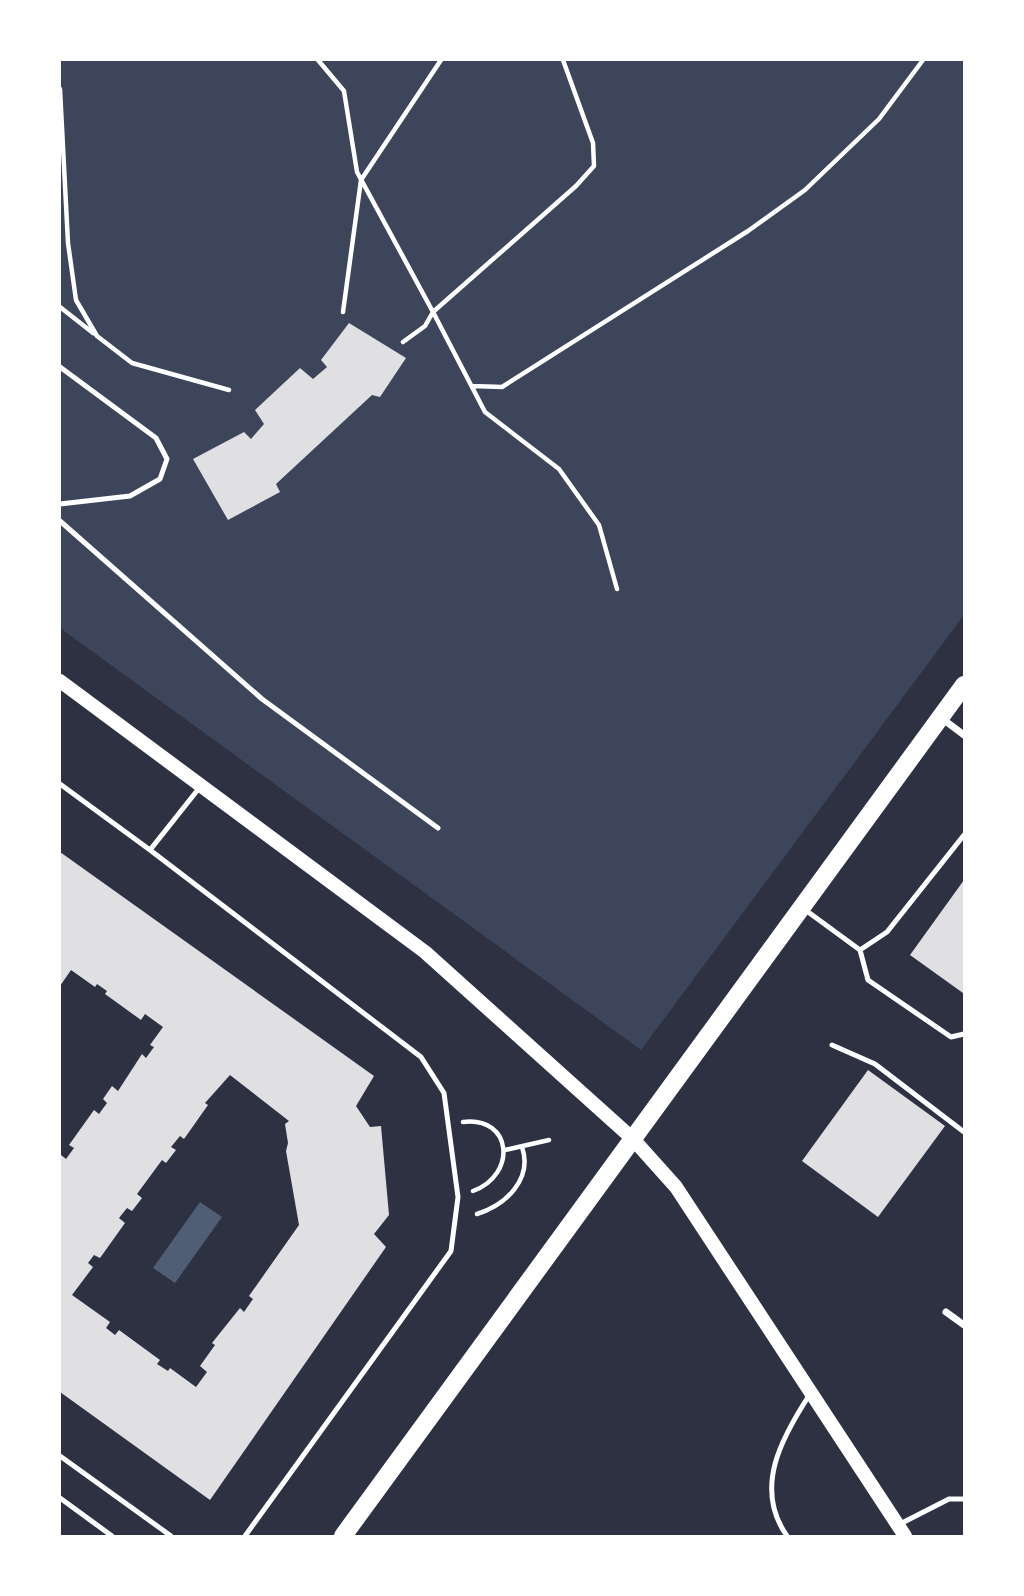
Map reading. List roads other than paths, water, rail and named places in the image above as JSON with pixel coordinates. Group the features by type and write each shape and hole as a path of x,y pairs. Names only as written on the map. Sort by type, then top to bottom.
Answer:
{"main road":[{"path":"60,681 425,952 633,1139 676,1187 901,1530"},
{"path":"343,1536 964,685"}],"street":[{"path":"940,718 964,735"},
{"path":"946,1312 964,1325"}],"lane":[{"path":"60,367 156,438 167,459 160,479 130,496 60,504"},
{"path":"60,521 262,699 438,828"},
{"path":"60,784 421,1057 443,1094 458,1197 451,1251 245,1536"},
{"path":"150,850 200,787"},
{"path":"860,950 887,932 964,835"},
{"path":"802,908 860,950 868,980 951,1037 964,1034"},
{"path":"832,1045 875,1064 964,1132"},
{"path":"787,1536 774,1508 773,1469 786,1430 811,1391"},
{"path":"60,1458 171,1536"},
{"path":"60,1498 112,1536"},
{"path":"901,1530 949,1499 964,1499"}]}
